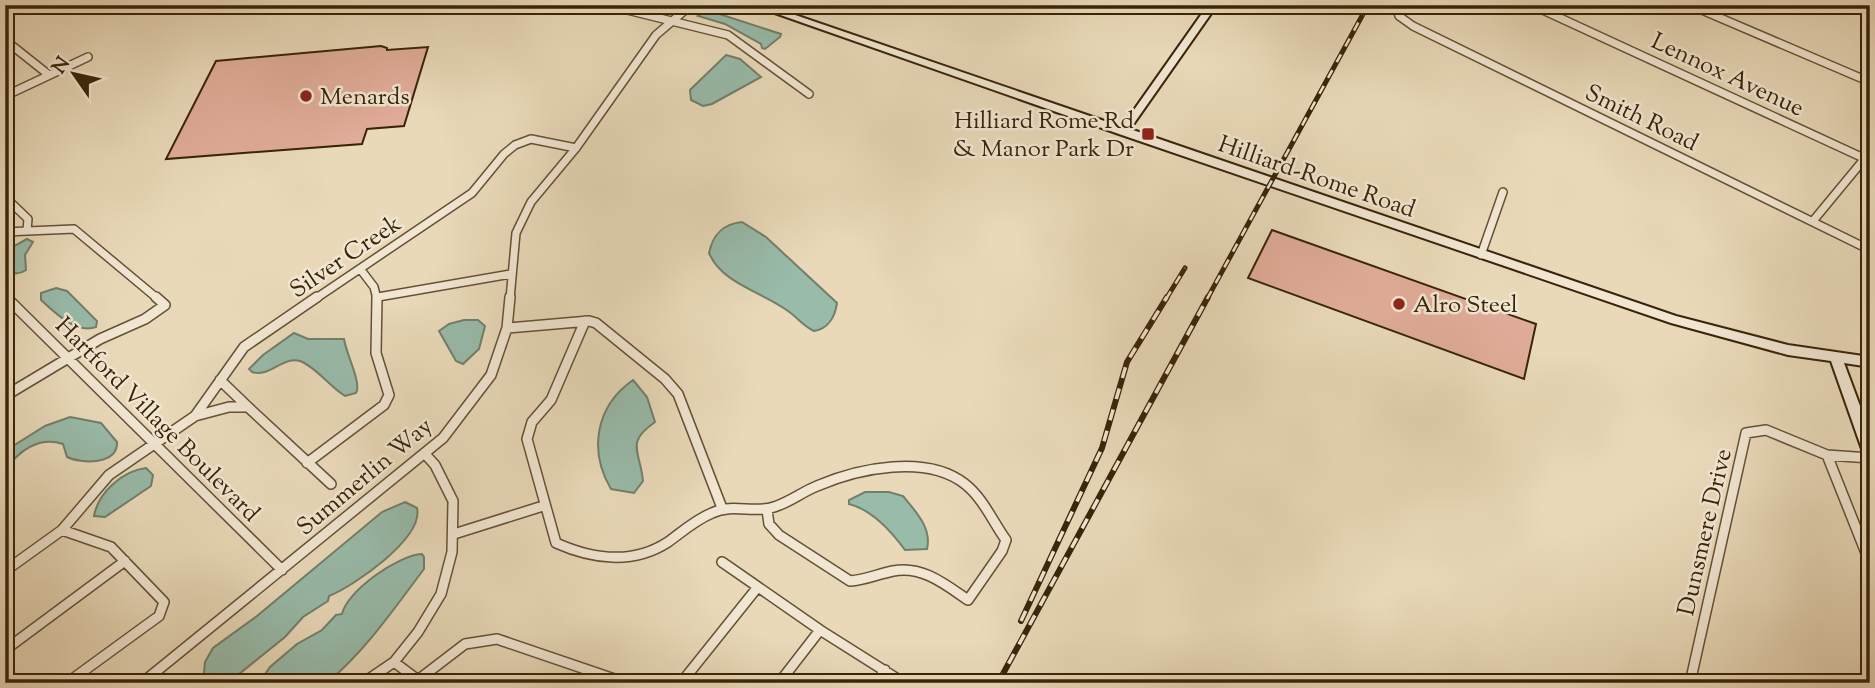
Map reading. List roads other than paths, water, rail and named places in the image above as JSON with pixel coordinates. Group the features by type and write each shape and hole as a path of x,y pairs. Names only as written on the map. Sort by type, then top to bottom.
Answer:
{"main road":[{"name":"Hilliard-Rome Road","path":"756,5 1481,255 1719,333 1836,358 1870,362"},
{"path":"1123,132 1213,5"},
{"path":"1836,358 1870,455"}],"street":[{"path":"607,5 673,19 728,35 809,94"},
{"name":"Summerlin Way","path":"142,683 443,438 491,375 507,328 510,274 516,233 531,202 576,148 656,36 691,5"},
{"name":"Smith Road","path":"1396,5 1399,16 1413,26 1870,250"},
{"name":"Lennox Avenue","path":"1532,5 1868,157"},
{"path":"1690,5 1870,82"},
{"path":"1850,5 1870,13"},
{"path":"5,40 49,75"},
{"path":"5,96 88,57"},
{"name":"Silver Creek","path":"5,571 62,530 108,475 195,415 244,347 472,193 504,154 515,145 531,139 576,148"},
{"path":"1813,221 1868,157"},
{"path":"1481,255 1503,192"},
{"path":"5,197 28,219 27,230"},
{"path":"5,396 68,357 145,319 165,305 74,229 27,230 7,235"},
{"path":"307,463 384,405 389,396 374,347 378,298 371,277 361,270"},
{"path":"378,298 510,274"},
{"name":"Hartford Village Boulevard","path":"5,296 282,570"},
{"path":"507,328 585,321 596,323 665,379 678,394 722,508"},
{"path":"585,321 551,400 532,422 527,439 543,506 556,543 573,551 626,559 663,545 686,527 722,508 732,506 767,510 822,484 866,472 929,468 965,484 1006,541 968,600 925,573 911,569 897,569 862,581 850,581 779,534 769,524 767,510"},
{"path":"220,380 331,484"},
{"path":"195,415 229,407 248,407"},
{"name":"Dunsmere Drive","path":"1690,683 1746,433 1766,430 1827,455 1870,455"},
{"path":"363,683 394,662 418,632 441,594 454,534 453,501 435,465 425,454"},
{"path":"1827,455 1870,563"},
{"path":"454,534 543,506"},
{"path":"62,530 111,547 164,602 159,617 67,683"},
{"path":"5,650 125,561"},
{"path":"722,562 820,630 904,683"},
{"path":"681,683 757,587"},
{"path":"779,683 820,630"},
{"path":"394,662 417,682 465,644 497,639 626,683"},
{"path":"876,683 885,670"}],"railway":[{"path":"1207,299 1368,5"},
{"path":"1166,299 1185,268"},
{"path":"1021,621 1102,448 1127,362 1167,297"},
{"path":"998,683 1208,297"}],"place":[{"name":"Menards","path":"306,96"},
{"name":"Hilliard Rome Rd & Manor Park Dr","path":"1148,134"},
{"name":"Alro Steel","path":"1399,304"}]}
